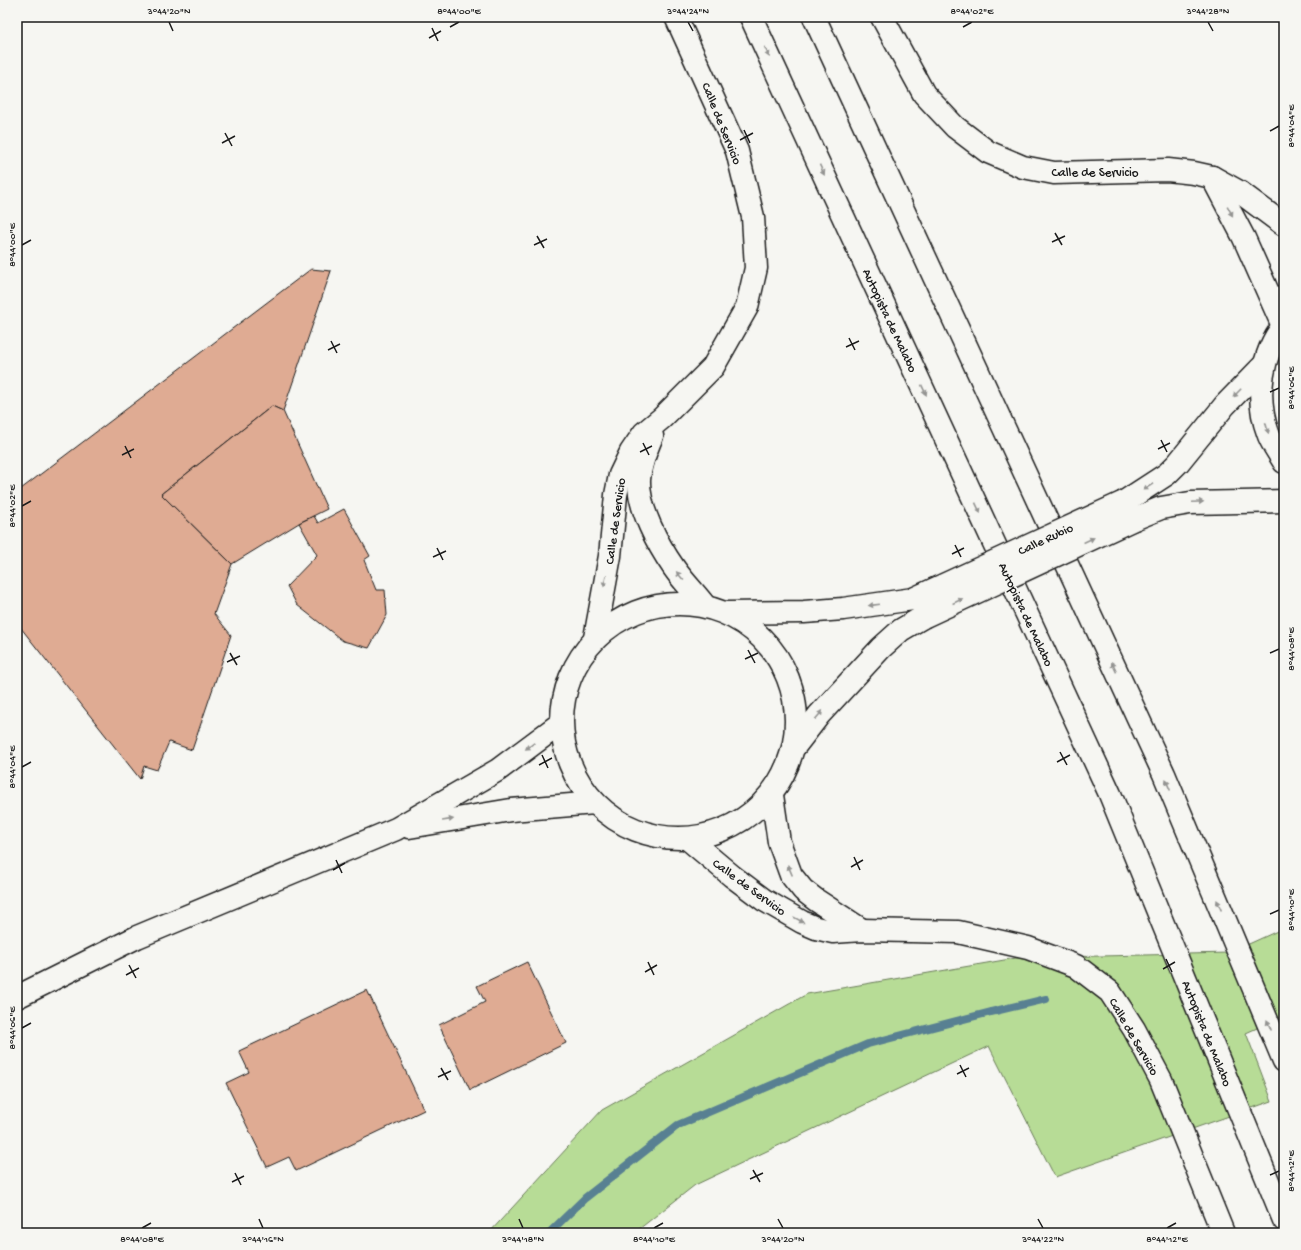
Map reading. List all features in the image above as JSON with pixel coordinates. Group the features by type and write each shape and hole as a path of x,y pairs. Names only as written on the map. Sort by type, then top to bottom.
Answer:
{"main road":[{"name":"Calle de Servicio","path":"595,638 610,556 616,495 620,474 631,452 644,433 662,418 713,367 747,308 756,268 753,217 737,151 676,17"},
{"name":"Autopista de Malabo","path":"751,17 1110,794 1284,1220"},
{"path":"814,17 1164,774 1284,1061"},
{"name":"Calle de Servicio","path":"882,17 924,94 955,127 988,152 1023,167 1054,172 1168,170 1212,177 1241,193 1284,225"},
{"path":"1212,177 1244,238 1283,325 1272,344 1264,365 1260,399 1268,433 1284,462"},
{"name":"Calle Rubio","path":"726,612 804,612 843,609 918,608 1129,510 1178,464 1225,405 1264,365"},
{"name":"Calle de Servicio","path":"662,418 645,450 639,480 642,503 653,532 674,569 705,606"},
{"name":"Calle Rubio","path":"1129,510 1161,508 1190,503 1284,501"},
{"path":"666,603 705,606 726,612 760,635 784,667 796,706 795,746 786,772 772,795 748,818 720,833 688,839 654,836 622,824 595,803 577,780 566,752 561,723 565,692 576,663 595,638 627,614 666,603"},
{"name":"Calle Rubio","path":"795,746 819,715 881,648 901,630 918,608"},
{"path":"17,997 136,937 396,829 498,770 561,723"},
{"path":"772,795 779,842 791,875 803,890 862,930"},
{"path":"396,829 511,810 595,803"},
{"name":"Calle de Servicio","path":"688,839 732,876 764,900 802,922 816,928 833,932 862,930 958,932 1028,948 1076,966 1110,992 1134,1029 1161,1080 1223,1233"}],"green space":[{"path":"1284,928 1284,1016 1246,1033 1272,1101 1055,1177 989,1046 695,1185 634,1233 489,1233 602,1110 807,994 1016,958 1229,953"}],"building":[{"path":"311,269 331,271 283,411 272,406 161,494 232,564 214,614 231,635 192,750 169,742 157,770 144,766 140,779 17,623 17,492"},
{"path":"272,406 283,411 327,509 299,523 232,564 161,494"},
{"path":"344,509 370,556 364,560 376,590 385,590 387,615 369,648 343,641 297,605 287,586 317,555 299,523 314,516 318,523"},
{"path":"527,962 566,1043 470,1090 439,1025 485,1002 477,986"},
{"path":"367,990 424,1110 296,1171 289,1157 267,1167 226,1083 249,1072 239,1051"}],"waterway":[{"path":"549,1233 585,1198 678,1125 868,1044 1046,999"}]}
